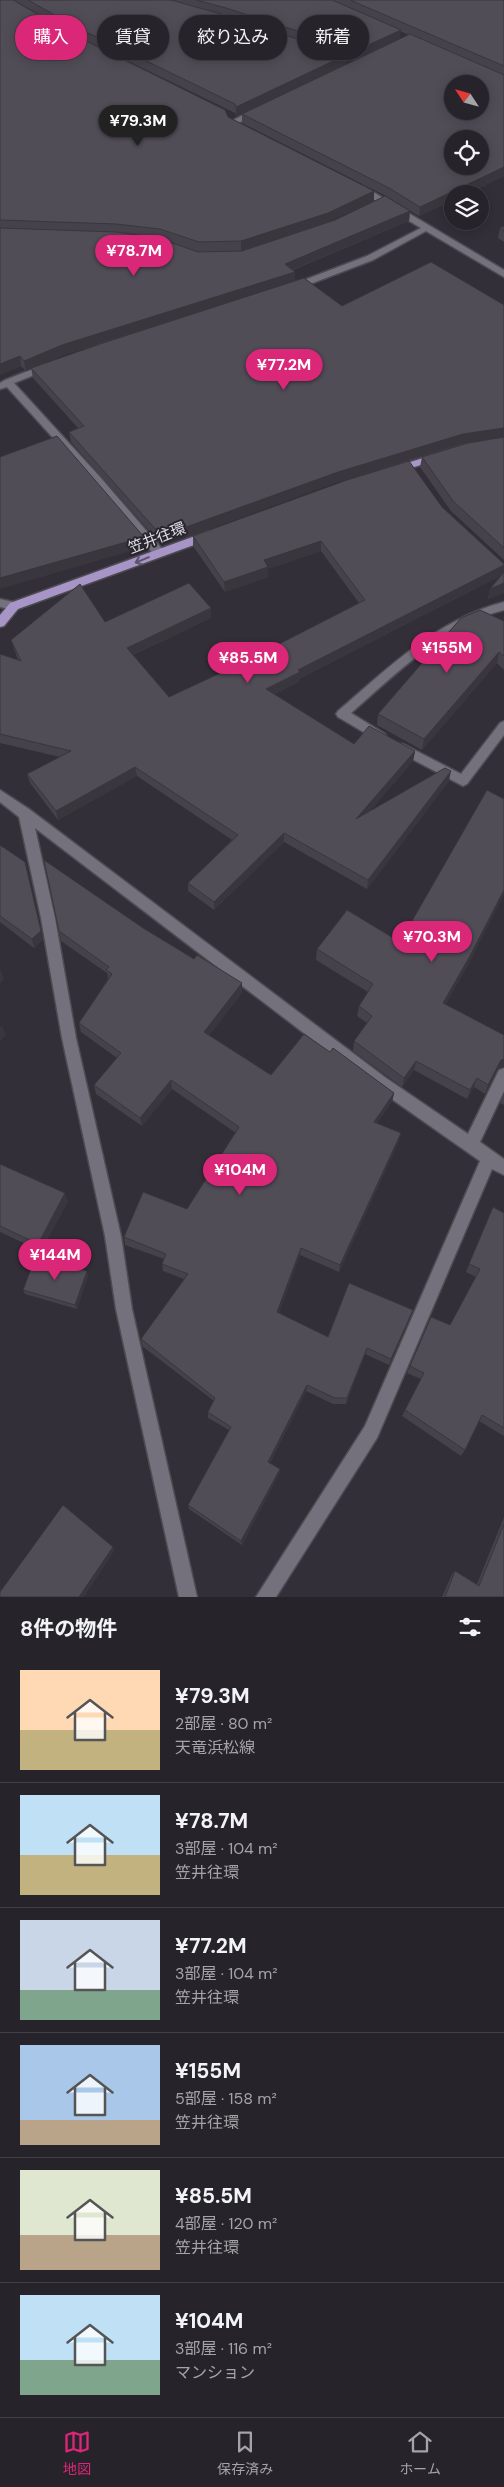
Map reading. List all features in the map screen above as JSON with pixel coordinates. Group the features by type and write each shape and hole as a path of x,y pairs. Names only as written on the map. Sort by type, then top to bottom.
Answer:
{"main road":[{"path":"385,473 413,468 447,454"},
{"name":"笠井往環","path":"14,606 224,530"},
{"path":"0,624 14,606"}],"street":[{"path":"226,115 231,117 236,125 268,106"},
{"path":"352,184 428,227 504,274"},
{"path":"376,205 384,201"},
{"path":"288,289 370,258 428,227"},
{"path":"59,362 4,384 96,479 159,553"},
{"path":"0,603 14,606"},
{"path":"504,606 489,608 450,630 380,682 342,714 463,781 504,726"},
{"path":"0,794 381,1083 504,1168"},
{"path":"25,813 48,918 69,1038 112,1236 124,1309 188,1597"},
{"path":"471,1145 504,1075"},
{"path":"265,1597 371,1432 489,1158"}],"building":[{"path":"0,0 13,0 39,15 15,15 15,60 87,60 87,41 97,46 97,60 124,60 225,110 228,117 374,191 328,213 241,241 199,242 160,229 116,224 0,220"},
{"path":"28,0 171,0 224,15 179,15 179,60 287,60 287,36 297,39 297,60 335,60 236,107 235,104 144,60 169,60 169,15 97,15 97,37 87,32 87,15 55,15"},
{"path":"196,0 332,0 366,15 297,15 297,31 287,28 287,15 248,15"},
{"path":"350,0 504,0 504,66"},
{"path":"369,16 401,30 369,45"},
{"path":"410,34 504,75 504,167 489,174 489,130 444,130 444,175 487,175 466,185 444,185 444,196 420,207 389,188 242,114 355,60 369,60 369,54"},
{"path":"385,196 410,211 285,264 295,272 62,345 24,361 20,356 0,364 0,228 116,232 158,238 198,252 242,251 335,220"},
{"path":"431,262 504,305 504,428 463,434 338,472 186,527 184,523 158,532 69,432 84,426 31,368 304,278 342,306"},
{"path":"57,436 144,537 0,578 0,457"},
{"path":"504,437 504,548 453,501 422,457 468,443"},
{"path":"409,461 442,507 504,565 298,670 300,672 266,689 354,744 369,726 415,751 356,819 445,768 451,771 368,880 284,833 214,902 188,883 238,835 135,767 56,811 27,774 71,751 0,734 0,654 21,661 11,640 80,584 105,622 189,583 211,608 127,648 169,697 244,662 365,600 321,541 264,560 268,567 224,582 193,536 347,480"},
{"path":"504,572 504,583 490,589"},
{"path":"480,610 504,621 504,656 499,652 424,739 378,714 461,618"},
{"path":"487,790 504,799 504,890 443,1003 504,1035 504,1059 501,1060 488,1085 477,1078 470,1090 416,1061 404,1078 354,1041 372,1016 359,1006 373,984 317,949 347,910 400,942"},
{"path":"0,845 25,862 41,931 32,939 0,916"},
{"path":"44,860 143,928 194,959 197,955 242,983 204,1032 271,1075 304,1034 330,1052 333,1048 394,1093 374,1122 401,1133 340,1265 301,1248 277,1312 328,1337 349,1283 413,1310 391,1359 367,1348 347,1398 335,1398 307,1385 268,1462 280,1469 241,1541 188,1505 231,1427 208,1412 215,1398 141,1339 188,1274 162,1264 166,1254 124,1237 143,1192 187,1209 239,1127 171,1080 140,1118 94,1085 121,1053 79,1023 112,974 106,970 109,967 59,931"},
{"path":"0,1164 65,1193 38,1244 0,1226"},
{"path":"493,1207 504,1213 504,1428 482,1415 465,1450 405,1410 424,1373 410,1366 431,1317 450,1325 480,1269 469,1264"},
{"path":"36,1256 87,1271 75,1305 23,1290"},
{"path":"63,1505 113,1547 79,1597 0,1597 0,1592"},
{"path":"504,1524 504,1597 445,1597 455,1571 479,1586"}]}
